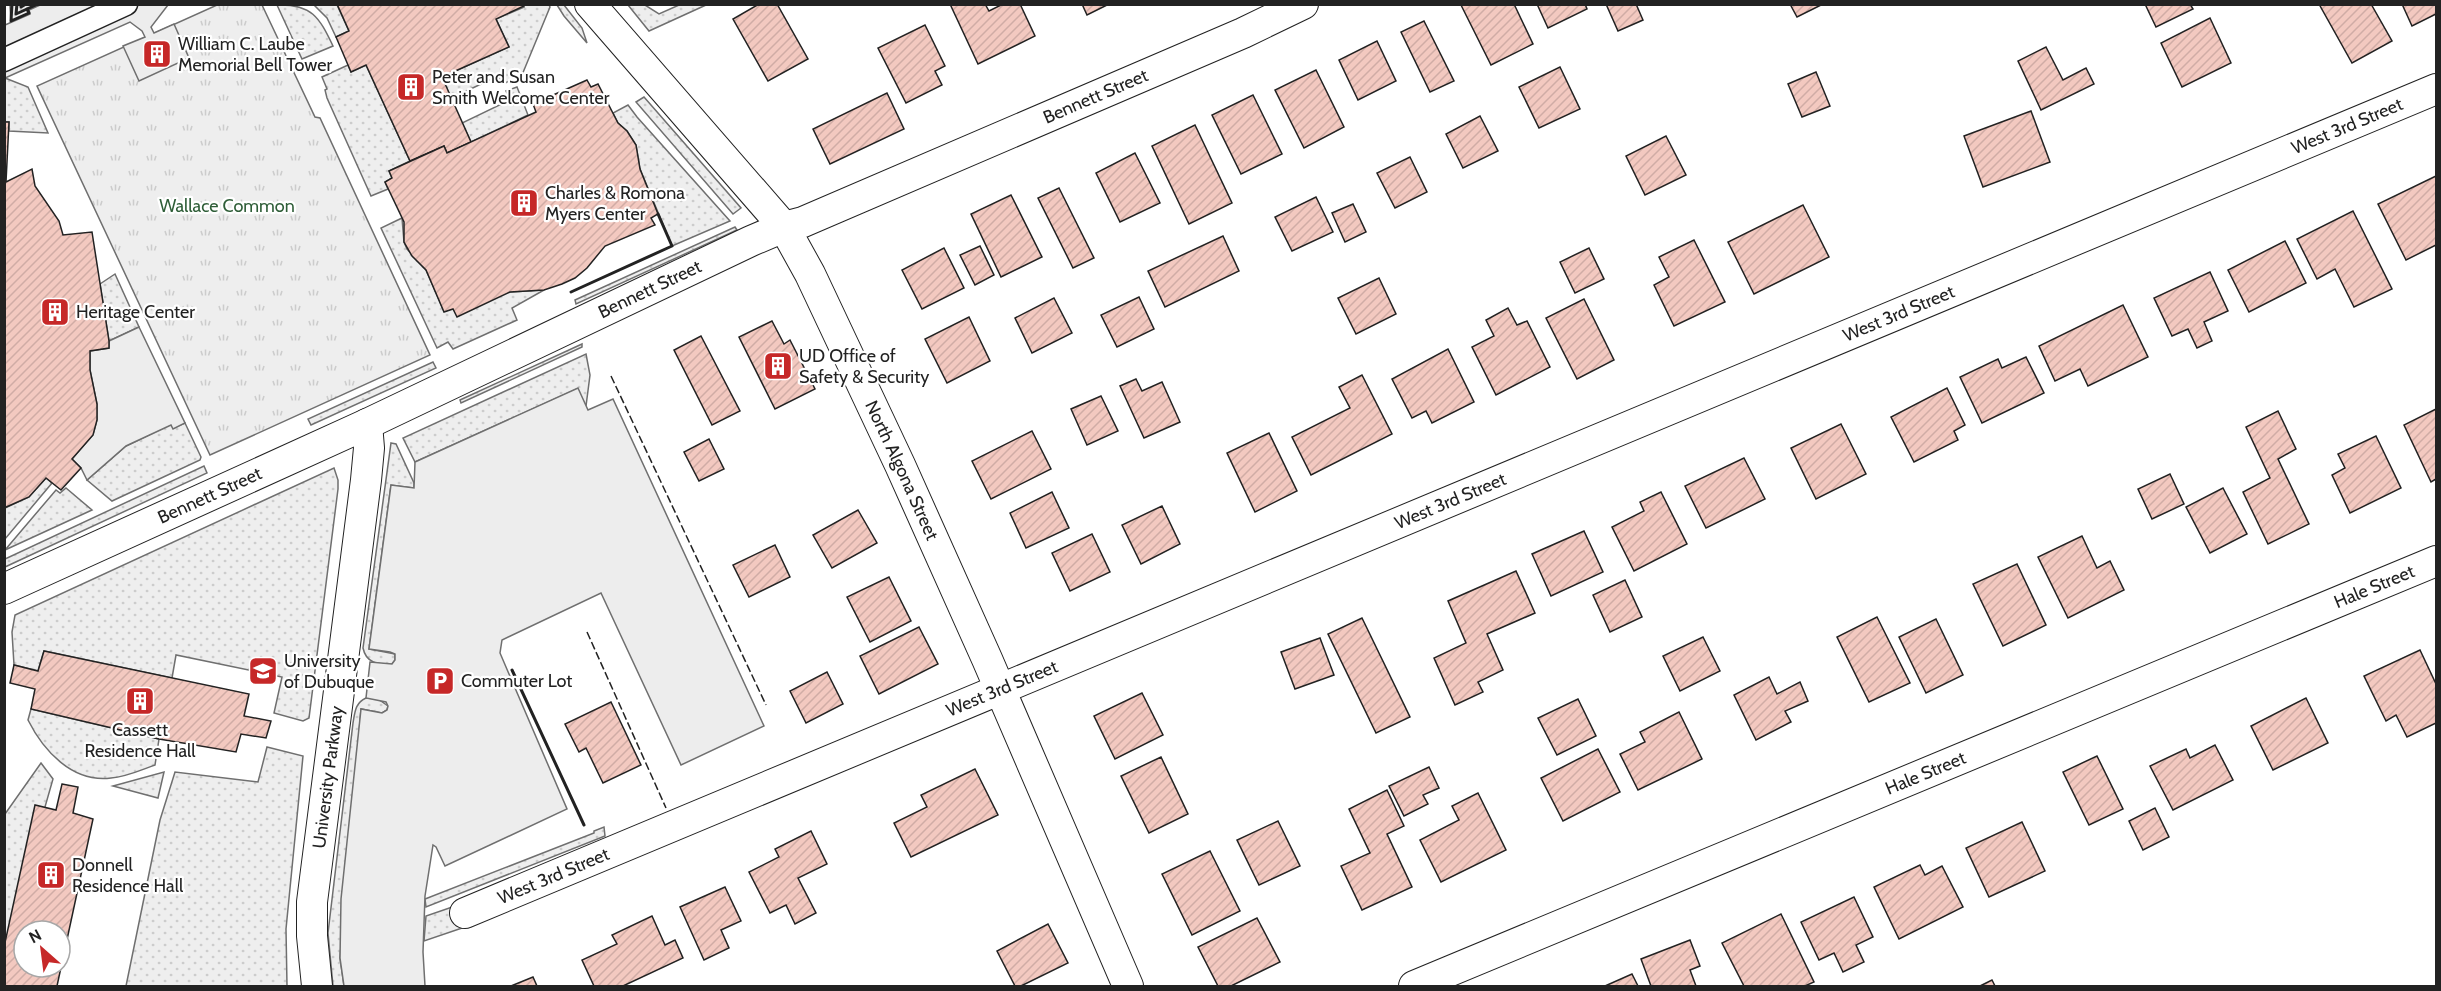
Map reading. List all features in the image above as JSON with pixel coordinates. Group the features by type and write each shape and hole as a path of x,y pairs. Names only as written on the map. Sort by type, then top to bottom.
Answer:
{"street":[{"path":"4,60 126,4"},
{"name":"North Algona Street","path":"590,4 784,227 810,274 900,465 1001,690 1128,987"},
{"name":"Bennett Street","path":"4,589 367,424 784,227 803,222 1243,33 1303,4"},
{"name":"West 3rd Street","path":"465,914 2436,89"},
{"name":"University Parkway","path":"317,987 312,936 312,902 366,480 369,448 367,424"},
{"name":"Hale Street","path":"1414,987 2436,561"}],"green space":[{"path":"10,5 40,5 29,10 30,14 11,23"},
{"name":"Wallace Common","path":"217,5 262,5 315,117 320,118 430,355 210,455 37,86"},
{"path":"277,5 299,7 313,14 333,46 302,59"},
{"path":"314,5 337,5 349,31 336,37 327,18"},
{"path":"523,5 549,5 550,7 522,75 503,84 498,76 460,94 450,96 442,77 509,47 496,19 524,7"},
{"path":"557,5 564,5 582,28 587,43 564,16"},
{"path":"628,5 645,5 659,14 679,5 706,5 649,31"},
{"path":"348,65 351,72 366,65 410,161 389,171 392,178 385,182 388,189 371,196 327,98 325,90 327,89 322,77"},
{"path":"5,78 28,87 48,133 9,131 9,122 5,122"},
{"path":"517,87 528,115 471,142 462,123 510,100 506,91"},
{"path":"644,97 741,208 733,214 636,102"},
{"path":"628,105 730,221 672,246 640,169 636,145 613,113"},
{"path":"402,218 404,242 407,249 426,270 444,311 510,292 544,290 512,308 517,320 453,349 448,342 437,348 381,228"},
{"path":"735,227 737,230 576,304 575,300"},
{"path":"115,274 139,327 109,341 100,284"},
{"path":"582,344 582,347 461,403 460,400"},
{"path":"586,354 590,375 586,406 577,389 415,462 403,438"},
{"path":"433,362 436,368 311,425 308,419"},
{"path":"185,423 201,457 200,460 112,501 87,480 126,446 171,424 173,428"},
{"path":"391,443 396,444 414,483 414,488 391,485 369,649 395,654 392,664 387,664 370,660 363,648"},
{"path":"204,466 207,473 5,567 5,559"},
{"path":"334,468 338,489 309,718 303,721 274,713 282,677 176,655 172,678 44,651 38,671 14,665 12,632 15,615"},
{"path":"46,478 52,483 5,539 5,508 29,497"},
{"path":"66,488 92,510 5,550 56,490 60,493"},
{"path":"366,698 378,699 388,706 387,710 382,713 361,709 340,958 344,986 333,986 328,933 353,723 358,705"},
{"path":"31,709 159,739 155,765 117,777 97,778 72,770 51,753 34,731 28,720"},
{"path":"267,747 303,756 286,929 287,986 126,986 160,820 175,772 258,782"},
{"path":"41,763 53,779 5,947 5,814"},
{"path":"164,772 158,798 113,786"},
{"path":"604,827 605,836 426,907 425,899 594,833"},
{"path":"461,904 468,926 424,941 426,916"}],"shaded area":[{"path":"40,5 168,5 151,27 154,33 174,24 189,58 139,81 123,46 145,37 142,31 130,22 5,78 5,25 30,14 29,10"},
{"path":"139,327 185,423 173,429 171,425 126,446 87,480 81,468 72,459 93,435 97,420 97,404 90,370 90,351 109,348 109,341"},
{"name":"Commuter Lot","path":"578,388 588,410 613,399 764,726 681,765 601,593 502,640 500,653 567,809 445,866 433,845 425,896 423,952 425,986 344,986 340,958 341,899 361,709 382,713 387,710 386,702 366,698 370,662 392,664 395,660 395,654 369,649 391,485 414,488 415,462"}],"building":[{"name":"Peter and Susan Smith Welcome Center","path":"337,4 523,4 524,6 496,19 509,47 442,77 471,142 447,153 444,146 410,161 366,65 351,72 336,37 349,31"},
{"path":"759,4 777,4 808,59 768,81 733,19"},
{"path":"950,4 985,4 989,11 1003,4 1020,4 1035,36 978,64"},
{"path":"1082,4 1109,4 1087,15"},
{"path":"1514,4 1533,44 1491,65 1461,5"},
{"path":"1537,4 1585,4 1587,9 1548,28"},
{"path":"1606,4 1636,4 1643,20 1618,31"},
{"path":"1790,4 1823,4 1797,17"},
{"path":"2145,4 2190,4 2193,9 2156,27"},
{"path":"2319,4 2371,4 2392,41 2352,63"},
{"path":"2402,4 2436,4 2436,14 2412,26"},
{"path":"2210,18 2231,63 2182,87 2161,43"},
{"path":"1424,21 1454,81 1430,92 1401,32"},
{"path":"925,25 945,66 935,71 942,85 906,103 878,48"},
{"path":"1377,41 1396,81 1358,100 1339,60"},
{"path":"2046,47 2063,80 2086,68 2094,84 2041,110 2018,61"},
{"name":"William C. Laube Memorial Bell Tower","path":"167,48 169,52 147,61 145,57"},
{"path":"1560,67 1580,109 1539,128 1519,87"},
{"path":"1316,70 1344,127 1304,148 1275,90"},
{"path":"1816,72 1830,106 1802,117 1788,84"},
{"name":"Charles & Romona Myers Center","path":"587,80 591,87 598,84 618,123 627,131 636,145 640,169 658,214 651,218 655,225 605,246 587,268 575,278 562,284 544,290 510,292 457,317 453,309 444,312 426,270 412,256 404,242 404,222 385,182 392,178 389,171 444,146 447,153 536,112 533,104"},
{"path":"887,93 904,129 830,164 813,129"},
{"path":"1253,95 1282,154 1241,174 1212,115"},
{"path":"2031,111 2050,162 1983,187 1964,136"},
{"path":"1480,116 1498,151 1463,168 1446,134"},
{"name":"Heritage Center","path":"4,122 9,122 6,182 32,169 35,186 59,221 63,235 92,232 109,348 90,351 90,370 97,404 97,420 93,435 72,459 81,468 61,490 46,478 29,497 4,508"},
{"path":"1195,125 1232,203 1189,224 1152,146"},
{"path":"1666,136 1686,175 1645,195 1626,156"},
{"path":"1135,153 1160,203 1120,222 1096,173"},
{"path":"1410,157 1427,192 1395,208 1377,173"},
{"path":"2436,176 2436,245 2406,260 2378,204"},
{"path":"1059,188 1094,258 1073,268 1038,198"},
{"path":"1011,195 1042,257 1001,277 971,214"},
{"path":"1316,197 1333,232 1292,251 1275,217"},
{"path":"1353,204 1366,232 1345,242 1332,213"},
{"path":"1803,205 1829,257 1754,294 1728,242"},
{"path":"2353,211 2392,289 2354,307 2335,269 2317,279 2297,239"},
{"path":"1223,236 1239,271 1165,307 1148,271"},
{"path":"1694,240 1725,302 1674,326 1654,285 1669,277 1659,257"},
{"path":"2285,241 2306,283 2249,312 2228,270"},
{"path":"980,246 994,275 975,285 960,255"},
{"path":"944,248 964,288 922,309 902,270"},
{"path":"1589,248 1604,279 1575,293 1560,262"},
{"path":"2210,272 2228,311 2204,322 2212,341 2197,348 2188,329 2172,336 2154,298"},
{"path":"1379,278 1396,314 1356,334 1338,298"},
{"path":"1139,297 1154,329 1117,347 1101,315"},
{"path":"1054,298 1072,333 1032,353 1015,318"},
{"path":"1584,299 1614,360 1577,379 1546,318"},
{"path":"2123,305 2148,357 2088,386 2080,369 2055,381 2039,346"},
{"path":"1508,308 1517,325 1527,321 1550,367 1496,395 1472,347 1494,336 1486,320"},
{"path":"969,317 990,361 947,383 925,339"},
{"name":"UD Office of Safety & Security","path":"772,321 784,344 790,340 815,389 775,409 739,337"},
{"path":"701,336 740,411 712,425 674,350"},
{"path":"1448,349 1474,402 1432,423 1426,411 1412,418 1392,379"},
{"path":"2026,357 2044,393 1982,423 1960,377 1998,359 2002,368"},
{"path":"1362,375 1392,434 1311,475 1292,437 1350,408 1339,387"},
{"path":"1136,379 1142,391 1162,382 1180,422 1144,438 1120,386"},
{"path":"1947,388 1965,425 1954,431 1958,440 1914,462 1891,417"},
{"path":"1101,396 1118,431 1087,445 1071,409"},
{"path":"2436,409 2436,479 2431,482 2404,425"},
{"path":"2278,411 2296,449 2278,459 2309,524 2268,544 2243,492 2270,478 2246,427"},
{"path":"1841,424 1866,474 1816,499 1791,448"},
{"path":"1032,431 1051,469 991,499 972,461"},
{"path":"1269,433 1297,491 1255,512 1227,453"},
{"path":"2376,436 2401,488 2350,513 2332,475 2345,468 2338,454"},
{"path":"709,439 724,469 699,481 684,452"},
{"path":"1744,458 1765,499 1706,528 1685,486"},
{"path":"2170,474 2184,504 2152,519 2138,489"},
{"path":"2223,488 2247,534 2210,553 2186,507"},
{"path":"1052,492 1069,528 1026,548 1010,513"},
{"path":"1661,492 1687,544 1634,571 1612,527 1644,511 1640,502"},
{"path":"1162,506 1180,544 1141,564 1122,525"},
{"path":"858,510 877,543 832,568 813,535"},
{"path":"1584,531 1603,572 1551,596 1532,554"},
{"path":"1092,534 1110,572 1070,591 1052,553"},
{"path":"2082,536 2097,568 2110,561 2124,590 2068,618 2038,557"},
{"path":"775,545 790,577 749,597 733,565"},
{"path":"2017,564 2046,625 2003,646 1973,584"},
{"path":"1516,571 1535,613 1487,634 1503,670 1478,682 1483,692 1455,705 1434,658 1466,643 1448,601"},
{"path":"889,577 911,621 870,642 847,597"},
{"path":"1625,580 1642,617 1610,632 1593,595"},
{"path":"1877,617 1910,683 1869,702 1837,637"},
{"path":"1362,618 1410,717 1376,733 1328,634"},
{"path":"1936,619 1963,675 1926,693 1899,637"},
{"path":"919,627 938,664 879,694 860,656"},
{"path":"1703,637 1720,671 1680,691 1663,656"},
{"path":"1320,638 1334,675 1295,689 1281,652"},
{"path":"2420,650 2436,684 2436,723 2407,737 2396,715 2386,721 2364,676"},
{"name":"Cassett Residence Hall","path":"44,651 249,694 244,716 271,721 266,738 241,734 236,752 159,739 31,709 35,689 10,683 14,665 38,671"},
{"path":"827,672 843,704 806,723 790,691"},
{"path":"1769,677 1777,694 1800,682 1808,701 1785,711 1791,722 1756,740 1734,695"},
{"path":"1142,693 1163,735 1115,759 1094,716"},
{"path":"2306,698 2328,743 2273,770 2251,726"},
{"path":"1578,699 1596,736 1557,755 1538,718"},
{"path":"611,702 641,765 603,783 586,748 579,752 565,724"},
{"path":"1679,712 1702,759 1638,790 1620,754 1645,742 1640,732"},
{"path":"2215,745 2233,780 2173,810 2150,766 2186,749 2190,758"},
{"path":"1598,749 1620,792 1563,821 1541,778"},
{"path":"2097,756 2123,809 2089,825 2063,772"},
{"path":"1161,757 1188,814 1149,833 1121,776"},
{"path":"1429,767 1439,788 1423,795 1428,804 1404,816 1389,786"},
{"path":"975,769 998,815 911,857 894,823 927,807 921,795"},
{"name":"Donnell Residence Hall","path":"62,784 78,787 73,813 93,819 71,919 12,919 12,979 59,979 57,986 4,986 4,947 35,805 56,810"},
{"path":"1387,790 1404,826 1387,834 1412,887 1362,910 1341,866 1370,853 1349,809"},
{"path":"1478,793 1506,850 1441,882 1420,840 1459,820 1452,806"},
{"path":"2155,808 2169,837 2143,850 2129,821"},
{"path":"1278,821 1300,866 1259,885 1237,840"},
{"path":"2022,822 2045,871 1989,897 1966,848"},
{"path":"811,831 827,864 798,878 816,913 795,924 786,905 770,913 749,872 779,857 775,849"},
{"path":"1210,851 1240,911 1192,935 1162,874"},
{"path":"1920,865 1925,875 1942,866 1963,907 1899,939 1874,887"},
{"path":"725,887 741,921 721,930 729,948 704,960 680,907"},
{"path":"1854,897 1873,937 1856,945 1864,962 1843,972 1834,953 1819,960 1801,922"},
{"path":"1781,914 1814,982 1805,986 1744,986 1722,943"},
{"path":"652,916 665,945 675,940 683,958 623,986 594,986 582,960 617,944 612,935"},
{"path":"1257,918 1280,962 1231,986 1218,986 1198,947"},
{"path":"1048,924 1068,963 1021,986 1015,986 997,951"},
{"path":"1690,940 1700,966 1690,970 1696,986 1651,986 1641,959"},
{"path":"1632,974 1638,986 1605,986"},
{"path":"533,977 537,986 511,986"},
{"path":"1992,980 1995,986 1980,986"}],"fence":[{"path":"611,376 766,705"},
{"path":"587,632 666,808"}],"wall":[{"path":"12,4 11,21 29,13 27,9"},
{"path":"17,4 16,14 38,4"},
{"path":"21,4 21,7 26,4"},
{"path":"571,292 672,246 658,214"},
{"path":"512,670 584,825"}],"place":[{"name":"William C. Laube Memorial Bell Tower","path":"157,54"},
{"name":"Peter and Susan Smith Welcome Center","path":"411,87"},
{"name":"Charles & Romona Myers Center","path":"524,203"},
{"name":"Heritage Center","path":"55,312"},
{"name":"UD Office of Safety & Security","path":"778,366"},
{"name":"University of Dubuque","path":"263,671"},
{"name":"Commuter Lot","path":"440,681"},
{"name":"Cassett Residence Hall","path":"140,701"},
{"name":"Donnell Residence Hall","path":"51,875"}]}
